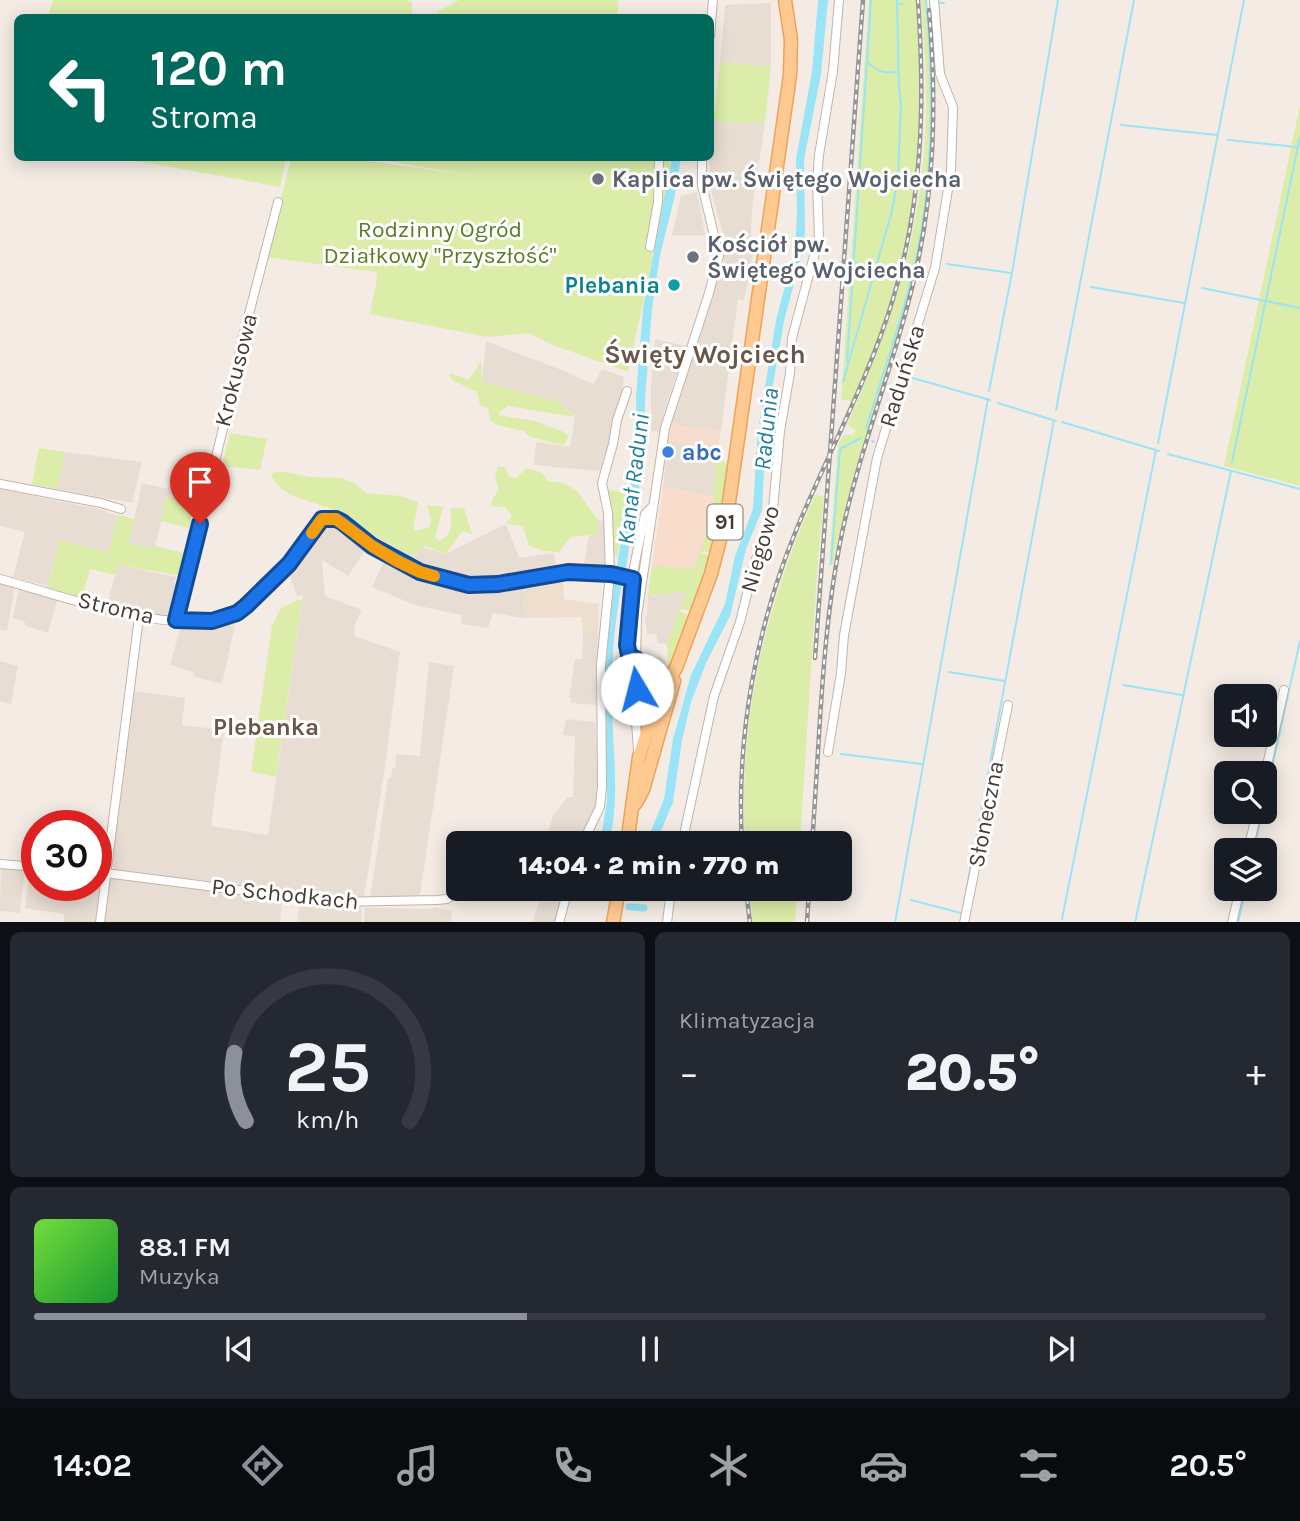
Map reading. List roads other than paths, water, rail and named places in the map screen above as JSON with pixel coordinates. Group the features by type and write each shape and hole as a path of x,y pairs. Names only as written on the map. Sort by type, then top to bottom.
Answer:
{"main road":[{"name":"91","path":"629,831 639,757 711,574 733,486 790,75 790,40 785,0"},
{"name":"91","path":"633,810 643,790 674,687 676,668"},
{"path":"613,922 617,901"}],"street":[{"name":"Niegowo","path":"685,831 714,695 740,622 755,562 773,509 792,338 819,237 819,155 833,71 839,0"},
{"name":"Raduńska","path":"828,752 841,673 844,635 877,458 935,268 951,171 953,107 939,65 934,0"},
{"path":"650,247 658,202 659,161"},
{"path":"639,757 635,730 640,586 667,418 719,256 702,185 702,161"},
{"name":"Krokusowa","path":"176,620 278,202"},
{"path":"589,831 602,796 601,665 612,574 608,513 602,482 618,414 627,391"},
{"path":"0,484 121,509"},
{"path":"636,659 629,655 627,645 629,578 646,514 653,506"},
{"name":"Stroma","path":"0,579 139,617 212,621 237,613 261,594 282,572 322,519 330,518 342,522 372,546 420,572 469,585 498,584 561,573 612,574 629,578"},
{"path":"111,810 139,617"},
{"path":"637,689 653,696 662,694"},
{"path":"1268,761 1284,690"},
{"path":"637,700 656,742"},
{"name":"Słoneczna","path":"964,922 1008,705"},
{"path":"0,864 21,866"},
{"name":"Po Schodkach","path":"112,877 333,902 446,899"},
{"path":"100,922 101,901"},
{"path":"559,922 565,901"},
{"path":"667,922 670,901"},
{"path":"1232,922 1237,901"}],"water":[{"path":"818,0 828,0 821,74 804,160 803,250 784,321 766,425 759,424 776,320 795,249 796,159 812,72"},
{"name":"Kanał Raduni","path":"671,161 680,161 660,255 652,309 645,399 644,459 625,573 616,571 637,447 636,397 643,308"},
{"path":"758,428 766,430 762,510 746,549 730,616 706,663 691,702 673,802 661,831 651,831 664,799 673,739 691,675 725,604 735,556 753,509"},
{"path":"614,581 622,583 612,677 615,776 611,831 602,831 607,801 605,673"}],"waterway":[{"path":"847,362 871,0"},
{"path":"897,0 897,4 903,4"},
{"path":"866,429 908,291 924,214 931,123 926,0"},
{"path":"989,391 1012,273 1058,0"},
{"path":"1056,410 1134,0"},
{"path":"1158,443 1244,0"},
{"path":"843,382 892,211 898,177 901,102 897,4"},
{"path":"868,62 881,71 897,72"},
{"path":"1121,125 1217,135"},
{"path":"1232,462 1300,137"},
{"path":"1228,140 1296,147"},
{"path":"853,259 861,269"},
{"path":"947,264 1011,273"},
{"path":"1091,287 1184,303"},
{"path":"1202,288 1300,308"},
{"path":"909,377 990,400"},
{"path":"895,922 988,399"},
{"path":"998,403 1056,421"},
{"path":"963,908 1054,420"},
{"path":"1062,422 1159,451"},
{"path":"831,564 840,449 861,438"},
{"path":"1062,919 1156,450"},
{"path":"1168,454 1300,489"},
{"path":"1135,922 1231,471"},
{"path":"1273,761 1300,641"},
{"path":"949,672 1005,681"},
{"path":"1123,685 1182,695"},
{"path":"841,754 922,764"},
{"path":"1257,838 1259,824"},
{"path":"911,900 961,913"},
{"path":"1238,922 1243,901"},
{"path":"629,907 644,908"}],"railway":[{"path":"815,658 863,0"},
{"path":"742,831 742,763 746,723 770,604 797,528 848,415 883,328 911,225 921,113 918,0"},
{"path":"813,831 825,648 835,571 849,501 913,284 926,216 933,114 929,10"},
{"path":"747,901 750,922"},
{"path":"807,922 808,901"}],"place":[{"name":"Kaplica pw. Świętego Wojciecha","path":"598,179"},
{"name":"Kościół pw. Świętego Wojciecha","path":"693,257"},
{"name":"Plebania","path":"674,285"},
{"name":"abc","path":"668,452"}],"district":[{"name":"Święty Wojciech","path":"705,354"},
{"name":"Plebanka","path":"266,727"}],"park label":[{"name":"Rodzinny Ogród Działkowy \"Przyszłość\"","path":"440,242"}],"water label":[{"name":"Radunia","path":"766,429"}]}
